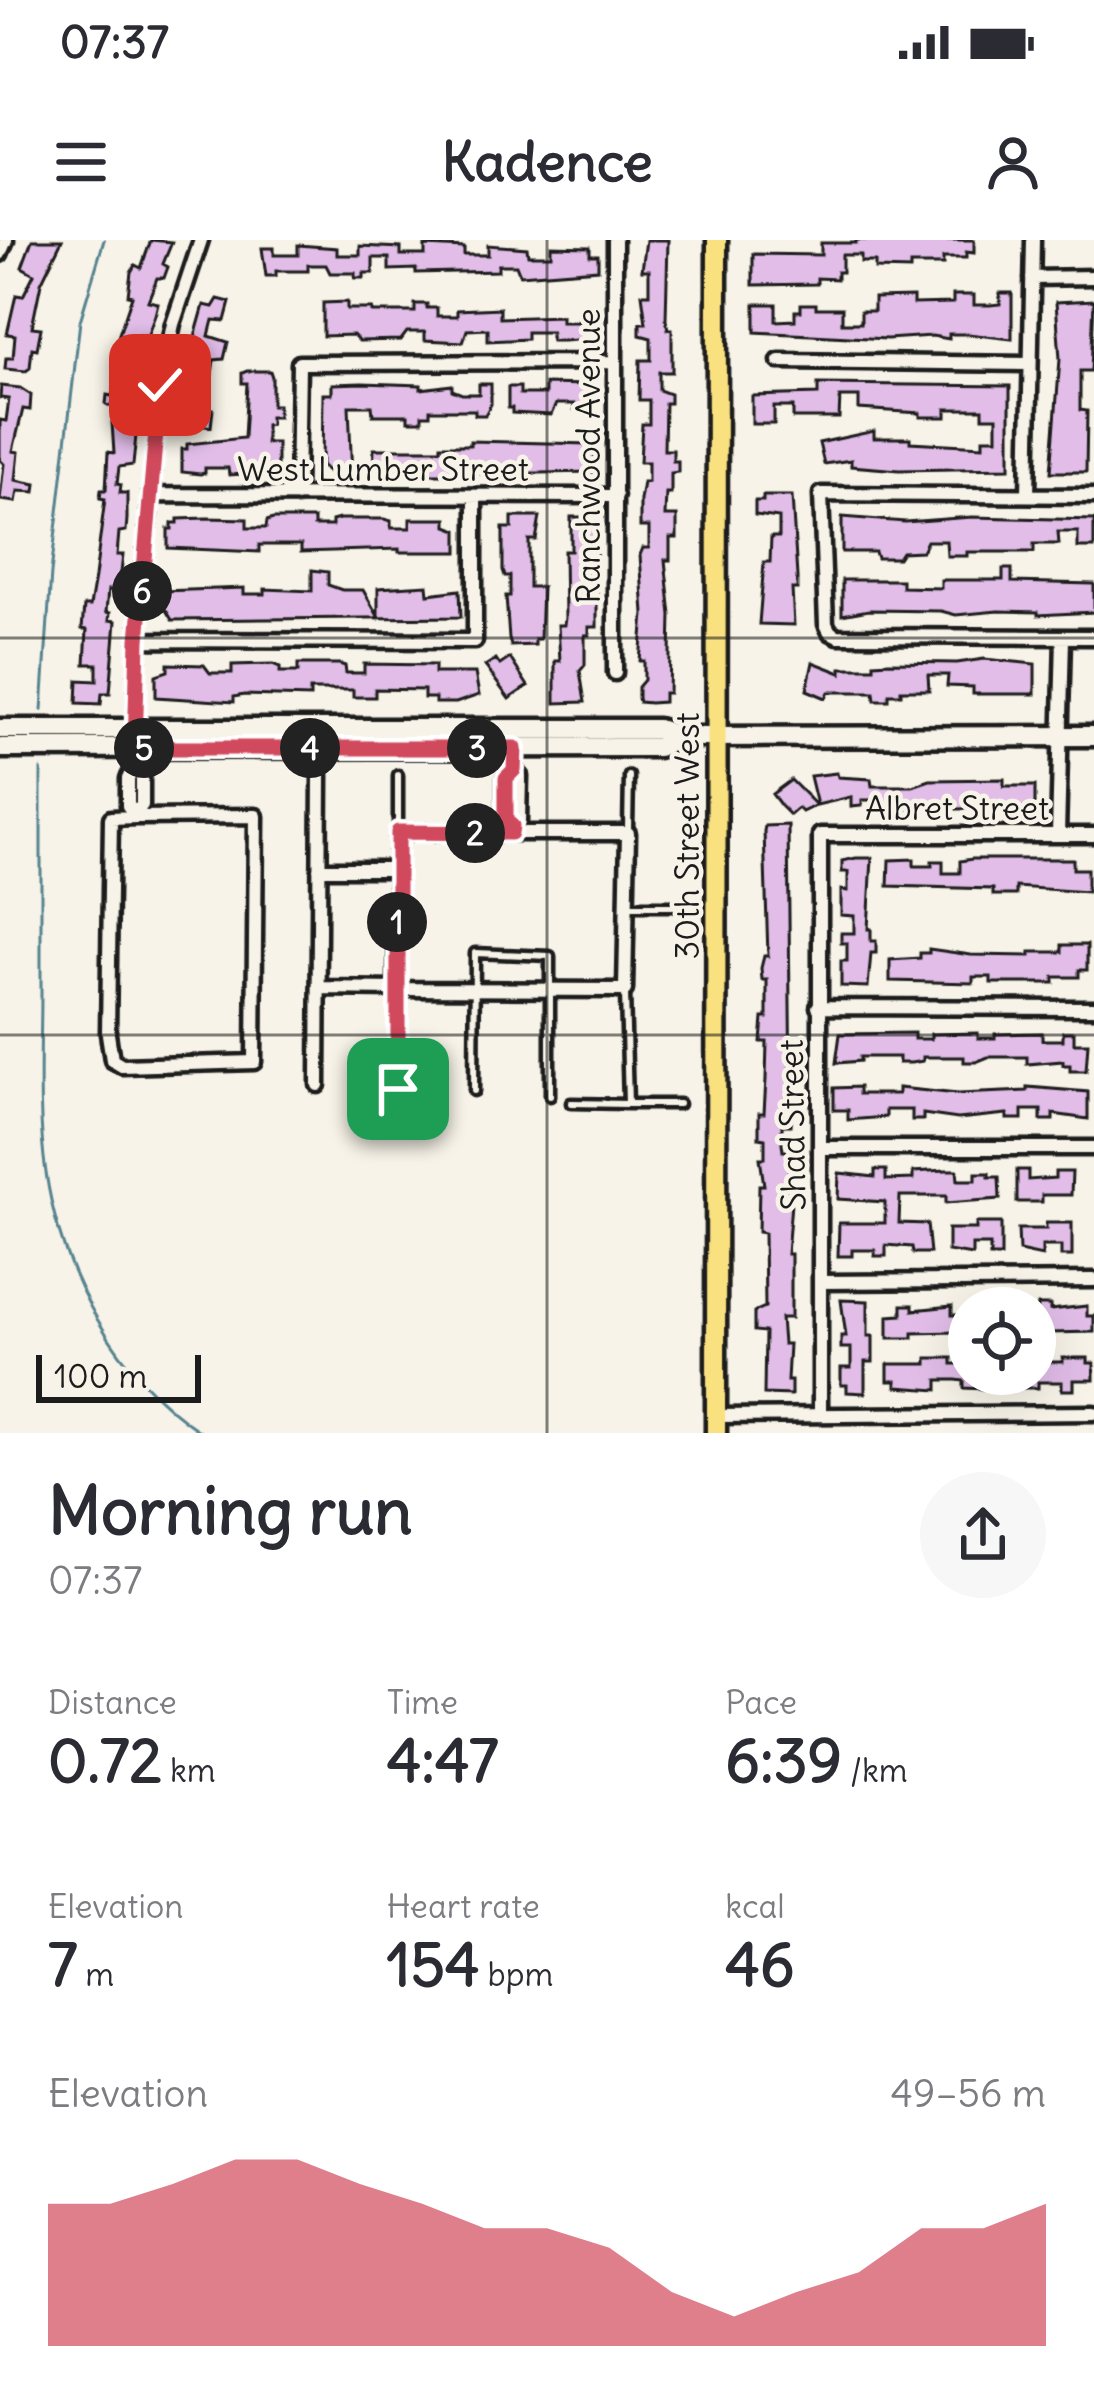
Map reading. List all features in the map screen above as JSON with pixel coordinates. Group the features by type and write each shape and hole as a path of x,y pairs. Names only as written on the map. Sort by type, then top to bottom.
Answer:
{"main road":[{"name":"30th Street West","path":"716,1424 717,240"}],"street":[{"path":"0,254 5,240"},
{"path":"136,815 111,818 108,1034 112,1060 122,1066 254,1062 256,816 136,815 128,806 160,385 172,324 201,240"},
{"name":"Ranchwood Avenue","path":"615,240 615,673"},
{"path":"1028,495 1033,240"},
{"path":"1032,278 1094,278"},
{"path":"779,361 1030,364"},
{"path":"298,496 299,363 613,362"},
{"path":"1094,496 821,494 830,632 838,636 1094,638"},
{"name":"West Lumber Street","path":"150,495 616,496"},
{"path":"138,640 475,640 475,497"},
{"path":"1058,835 1063,638"},
{"path":"0,729 134,748 658,729 682,736 718,737 1094,736"},
{"path":"0,748 658,748 682,736"},
{"path":"511,830 506,821 506,778 514,770 515,748"},
{"path":"318,1085 320,775"},
{"path":"321,988 397,989 474,990 625,990 628,833 398,832 397,989"},
{"name":"Albret Street","path":"820,835 1094,835"},
{"name":"Shad Street","path":"820,835 820,1414"},
{"path":"320,869 398,869"},
{"path":"818,1007 1094,1008"},
{"path":"820,1148 1094,1148"},
{"path":"820,1282 1094,1280"},
{"path":"716,1424 820,1414 1094,1413"}],"lane":[{"path":"398,775 398,832"},
{"path":"628,833 629,776"},
{"path":"627,906 679,906"},
{"path":"474,1091 475,953 550,956 550,1096"},
{"path":"397,989 398,1089"},
{"path":"625,990 628,1105"},
{"path":"571,1103 679,1104"}],"building":[{"path":"32,240 62,240 41,283 32,327 41,328 30,368 5,369 6,358 13,358 15,335 7,334 16,295 23,296 34,274 22,267"},
{"path":"151,240 172,242 163,264 168,267 164,278 157,278 148,301 158,303 155,315 147,337 140,335 137,342 134,362 144,363 139,401 133,400 132,409 110,406 107,395 112,396 115,385 122,338 118,337 132,296 128,295 131,272 135,265 141,268"},
{"path":"646,240 668,240 666,320 672,329 672,372 659,372 659,390 670,394 670,403 665,403 664,450 673,450 673,461 678,461 678,472 671,473 671,493 666,493 665,516 677,516 677,538 670,538 670,560 665,560 671,615 669,693 664,693 664,702 650,703 638,698 644,680 640,555 643,548 649,548 649,527 640,527 643,482 648,482 648,462 640,462 642,424 649,424 649,400 639,400 640,360 651,360 651,338 640,335 640,323 646,323 642,294 649,294 649,270 642,270"},
{"path":"974,240 974,253 966,252 966,258 943,258 943,265 910,265 910,270 875,269 875,262 861,262 861,255 842,255 837,279 753,285 753,254 821,255 821,243"},
{"path":"298,245 337,248 337,255 360,255 360,246 401,248 401,255 425,255 425,246 464,248 464,255 488,255 488,245 527,248 528,255 551,255 551,246 590,247 590,255 598,255 598,269 520,275 516,265 498,265 498,271 416,273 416,269 389,270 389,258 373,258 373,273 364,273 364,278 355,278 355,273 330,273 326,265 266,276 262,248 274,248 274,255 298,255"},
{"path":"1000,293 1012,293 1012,339 968,334 949,334 949,339 887,339 755,332 755,304 776,304 776,321 795,320 801,304 816,304 816,308 842,308 842,323 861,323 861,311 874,311 874,298 953,303 953,295 974,295 974,305 990,305 1000,304"},
{"path":"218,299 230,302 225,321 213,320 209,336 228,342 224,359 214,360 210,388 204,387 202,406 213,409 211,427 193,424 191,415 181,413 186,373 192,374 194,364 199,365 204,347 193,344 204,305 213,307"},
{"path":"1094,300 1091,371 1080,371 1080,410 1087,411 1086,472 1051,472 1060,359 1056,302"},
{"path":"347,302 347,309 372,312 415,312 415,304 427,304 427,308 437,308 437,316 500,308 500,318 561,316 561,322 578,322 578,310 597,310 597,332 589,332 589,339 563,341 551,341 551,332 527,332 527,339 488,341 488,329 467,330 463,342 425,340 425,332 407,332 401,340 323,336 323,303"},
{"path":"270,371 272,377 272,405 278,405 278,417 270,417 266,425 266,443 277,443 277,472 229,475 228,468 205,468 200,474 182,472 182,449 187,444 244,438 247,383 242,383 242,373"},
{"path":"332,384 421,385 421,389 452,385 452,390 462,394 479,394 479,384 491,384 491,404 485,415 475,415 475,410 430,410 422,421 408,421 408,415 373,415 372,406 349,406 352,476 333,476 322,466 323,394 332,394"},
{"path":"545,384 587,385 587,390 596,391 594,410 556,404 551,415 512,413 508,408 508,387 520,387 520,394 545,394"},
{"path":"818,384 1010,386 1010,468 899,470 851,466 851,460 824,464 819,443 874,431 874,438 983,446 983,438 997,438 997,417 983,417 983,409 946,409 946,417 920,417 920,413 859,409 859,397 840,397 839,418 793,418 793,407 774,407 774,424 752,424 752,396 818,394"},
{"path":"1,386 31,395 30,410 23,409 13,451 19,452 16,480 36,484 35,492 18,491 16,502 0,500 4,464 0,460 0,420 6,421 9,399 0,398"},
{"path":"112,423 137,426 133,465 119,467 117,484 120,493 127,493 127,519 126,531 119,532 117,555 123,555 119,591 108,590 106,612 109,620 116,621 110,693 102,693 101,704 77,703 78,680 97,681 97,664 85,664 87,630 82,629 84,606 90,606 95,577 105,499 100,498 101,490 106,490 108,452 114,453"},
{"path":"470,441 589,444 589,449 595,449 595,472 481,474 481,465 463,465 456,474 373,474 374,449 441,449 441,445 470,445"},
{"path":"763,496 792,496 797,577 797,589 792,589 794,625 759,624 764,562 770,562 771,537 779,537 779,518 755,515 755,501 763,501"},
{"path":"512,517 540,517 536,540 529,540 529,587 542,587 540,639 535,639 535,645 511,646 509,639 506,596 510,596 510,576 503,570 503,528 512,528"},
{"path":"571,517 594,517 597,524 596,562 588,562 588,582 594,582 597,589 597,627 589,627 585,635 585,665 580,671 585,702 555,703 558,625 564,625 565,618 564,551 571,551"},
{"path":"842,517 905,522 972,517 1094,520 1094,548 1078,548 1078,532 1058,532 1059,544 1034,544 1034,552 947,556 946,541 927,541 922,551 877,558 875,552 842,552"},
{"path":"247,519 247,528 266,528 273,519 314,519 314,526 332,526 339,519 384,519 391,521 391,528 410,528 410,519 447,519 447,526 458,530 458,552 301,552 301,545 259,545 259,552 168,548 172,523"},
{"path":"1003,569 1012,569 1012,582 1094,584 1094,612 956,615 869,610 842,615 842,580 902,580 902,587 941,588 941,580 1003,580"},
{"path":"312,570 328,572 328,585 363,590 378,616 378,588 427,585 428,594 460,590 461,617 172,620 162,610 162,591 312,591"},
{"path":"510,658 528,686 509,699 485,666 496,659 500,665"},
{"path":"984,659 1035,664 1035,694 973,694 973,687 947,686 948,675 928,675 929,690 901,690 901,694 889,694 889,700 875,700 874,692 829,692 826,698 807,690 813,662 841,673 841,668 874,668 874,663"},
{"path":"168,664 204,665 210,673 232,673 232,665 273,664 280,672 298,672 298,664 339,664 346,673 364,673 364,664 435,665 435,673 475,673 479,695 456,703 435,703 435,698 424,698 424,690 375,689 375,697 353,697 353,690 310,690 310,697 244,695 234,697 234,702 156,697 156,675 168,671"},
{"path":"837,773 838,777 871,779 872,786 1004,779 1004,786 1035,786 1035,808 880,810 880,800 862,800 862,806 851,807 851,797 817,805 810,776"},
{"path":"791,780 816,805 802,812 798,808 790,815 781,806 772,794"},
{"path":"788,825 791,1093 787,1093 787,1113 792,1113 791,1125 782,1125 782,1143 783,1151 790,1151 787,1189 792,1189 787,1254 791,1254 791,1318 781,1318 783,1344 789,1344 791,1395 764,1394 765,1332 754,1331 754,1312 765,1307 764,1233 758,1232 759,1185 764,1185 760,1158 765,1158 759,1113 764,1113 767,1042 761,1042 763,1018 767,1018 767,980 762,980 761,968 768,956 764,831 765,826"},
{"path":"872,858 868,929 871,941 876,941 876,953 871,953 868,987 841,986 847,943 841,943 841,933 854,933 854,916 841,915 841,890 848,891 848,872 842,872 842,861"},
{"path":"914,859 914,866 943,861 943,873 960,873 960,861 972,859 1073,859 1073,869 1087,869 1087,892 1016,887 1016,895 993,895 993,889 888,886 889,860"},
{"path":"1062,945 1087,945 1087,970 1079,970 1079,977 1054,977 1054,983 991,983 991,977 973,977 973,983 890,981 890,960 920,958 929,949 1030,956 1030,952 1062,952"},
{"path":"1063,1032 1074,1032 1074,1043 1088,1043 1086,1071 1070,1071 1063,1061 1027,1064 1027,1057 964,1062 964,1057 923,1057 923,1061 899,1063 899,1057 860,1057 860,1061 836,1063 840,1034 914,1033 914,1039 931,1039 931,1034 978,1033 978,1038 995,1038 995,1034 1042,1033 1042,1040 1063,1040"},
{"path":"859,1087 859,1094 898,1094 898,1088 958,1094 1027,1091 1027,1087 1088,1092 1088,1119 1053,1114 1053,1120 1041,1120 1041,1110 1022,1110 1022,1119 1007,1119 1007,1114 958,1119 923,1114 923,1120 912,1120 912,1110 886,1110 886,1117 848,1120 848,1110 834,1110 834,1088"},
{"path":"875,1170 886,1170 886,1180 913,1179 913,1172 957,1170 958,1180 976,1180 976,1173 989,1173 989,1177 999,1177 1000,1199 946,1203 946,1196 900,1196 899,1223 927,1224 930,1253 886,1245 886,1256 875,1256 875,1250 852,1250 852,1256 838,1256 839,1223 885,1223 885,1202 838,1199 839,1173 875,1177"},
{"path":"1017,1170 1028,1170 1028,1180 1072,1172 1071,1195 1042,1195 1042,1202 1017,1202"},
{"path":"976,1223 1001,1223 1001,1256 990,1256 990,1245 972,1245 972,1255 948,1251 948,1229 976,1229"},
{"path":"1046,1223 1072,1223 1072,1256 1061,1256 1061,1246 1042,1246 1042,1256 1019,1251 1018,1229 1046,1229"},
{"path":"841,1300 868,1301 873,1362 865,1362 865,1393 847,1392 847,1385 841,1385 841,1368 851,1368 851,1348 841,1348 841,1336 846,1336"},
{"path":"902,1305 913,1305 913,1310 948,1306 948,1332 888,1338 888,1316 902,1315"},
{"path":"1087,1306 1087,1316 1094,1316 1094,1332 1056,1333 1056,1309"},
{"path":"927,1358 948,1358 948,1380 938,1380 938,1390 896,1387 896,1381 888,1381 888,1364 927,1364"},
{"path":"1063,1358 1088,1358 1088,1363 1094,1363 1094,1380 1074,1380 1074,1390 1062,1390 1062,1382 1056,1382 1056,1362"}],"waterway":[{"path":"42,710 51,573 80,321 104,240"},
{"path":"41,769 40,1105 53,1211 97,1320 143,1383 202,1433"}],"route":[{"path":"160,385 138,640 135,748 515,748 514,770 506,778 506,821 512,826 511,833 398,832 398,1089"}]}
